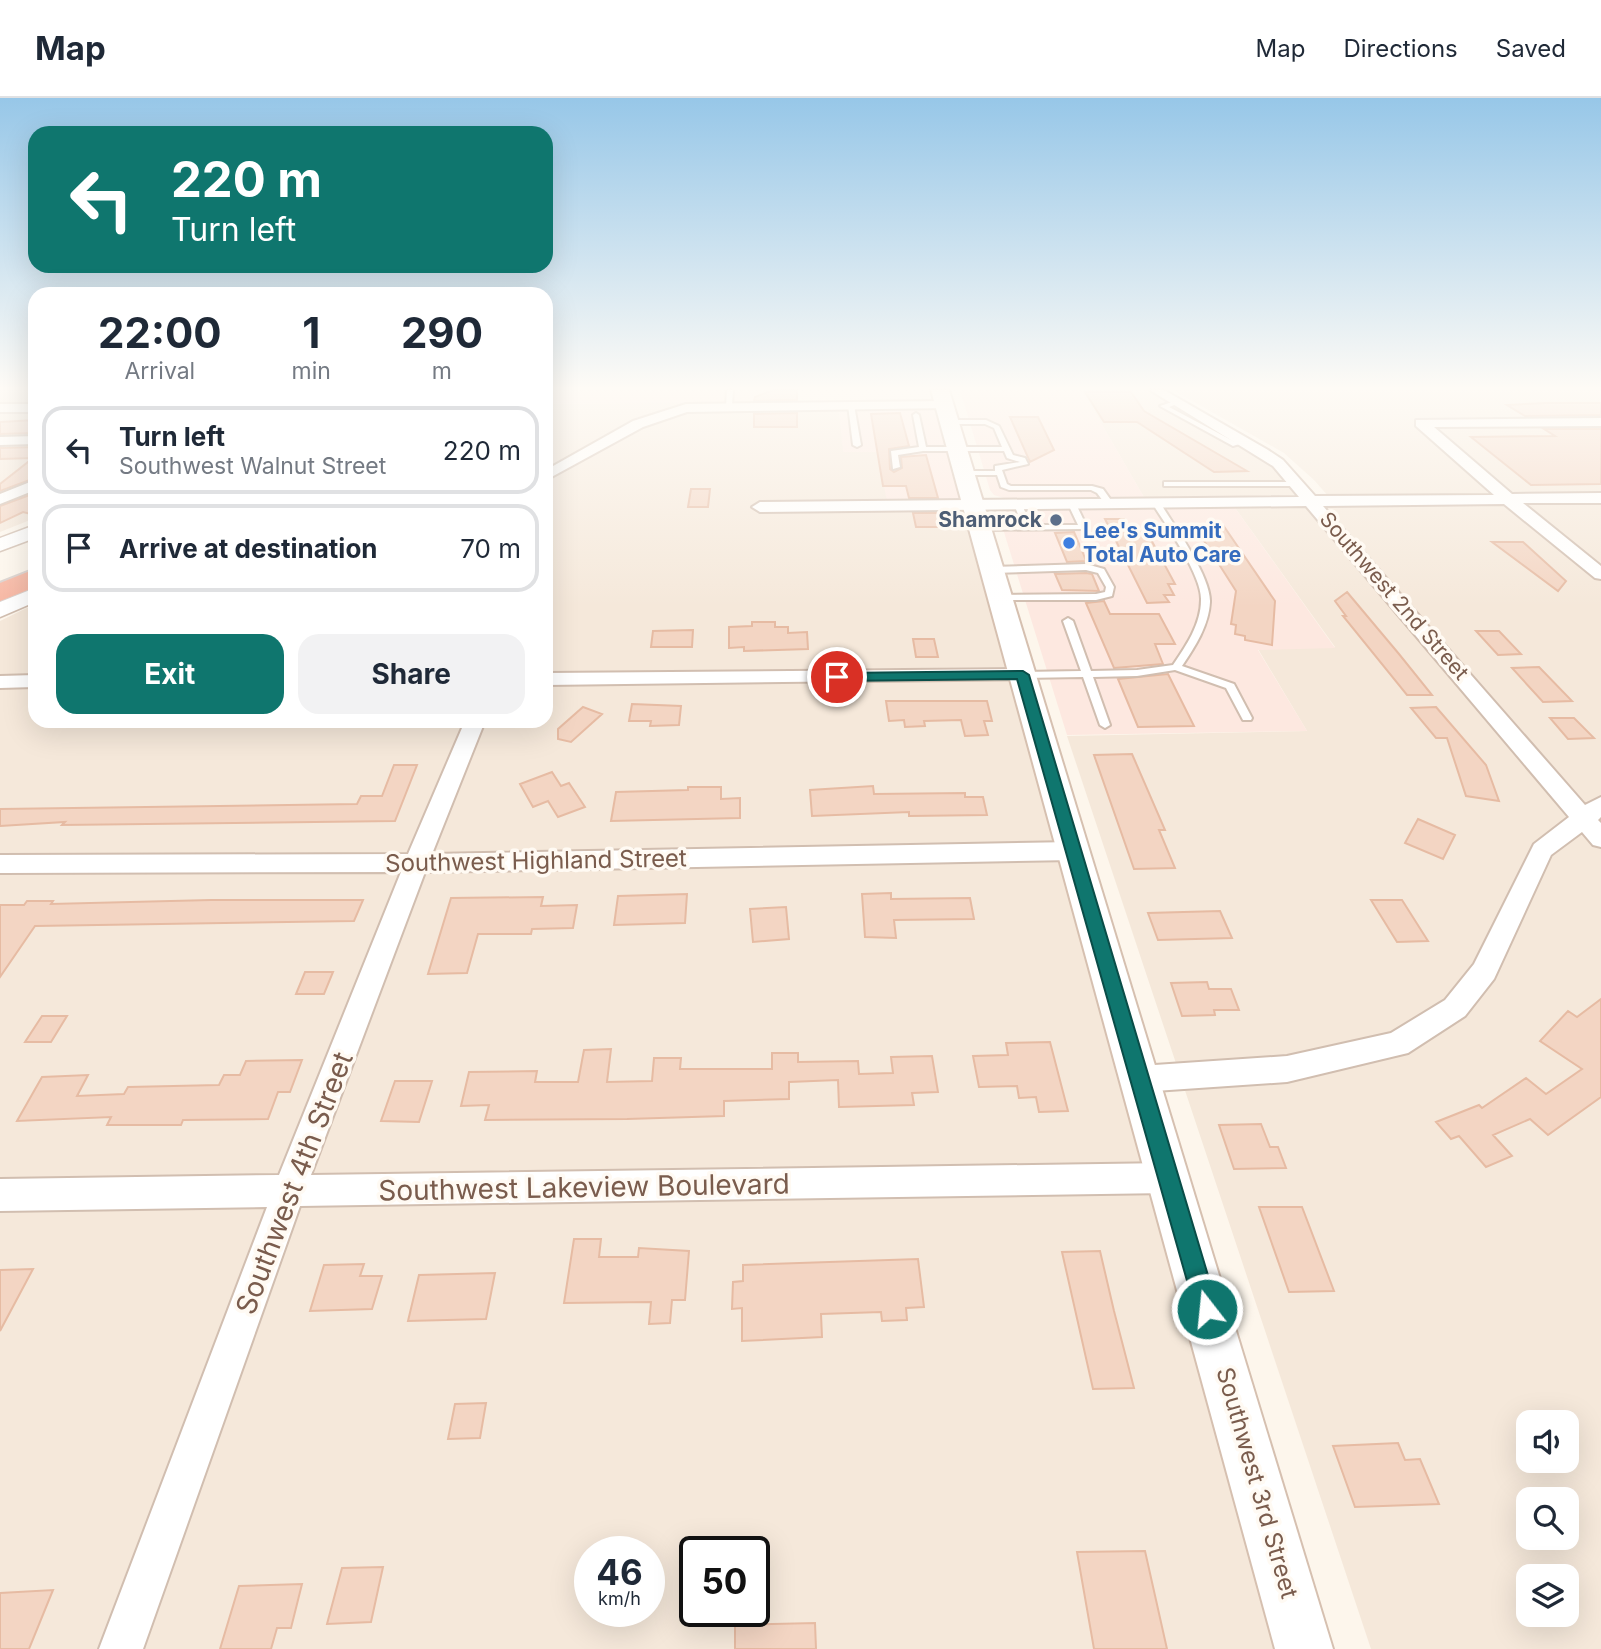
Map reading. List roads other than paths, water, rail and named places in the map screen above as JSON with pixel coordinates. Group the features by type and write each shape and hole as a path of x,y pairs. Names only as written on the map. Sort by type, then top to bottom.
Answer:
{"highway":[{"path":"0,573 28,561"},
{"path":"0,593 28,580"}],"main road":[{"name":"Southwest 3rd Street","path":"959,462 1023,675 1304,1649"}],"street":[{"path":"553,472 570,462"},
{"path":"760,507 915,462"},
{"path":"969,462 1018,504 1601,498"},
{"name":"Southwest 2nd Street","path":"1277,462 1592,811 1601,839"},
{"path":"1466,462 1601,574"},
{"path":"0,499 28,488"},
{"path":"2,543 28,534"},
{"path":"0,610 28,597"},
{"path":"553,679 1023,675"},
{"path":"0,681 28,681"},
{"name":"Southwest 4th Street","path":"121,1649 289,1192 415,863 472,728"},
{"path":"1140,1079 1287,1069 1398,1044 1455,1008 1484,971 1542,850 1592,811"},
{"name":"Southwest Highland Street","path":"0,864 415,863 1073,851"},
{"name":"Southwest Lakeview Boulevard","path":"0,1195 1169,1178"}],"lane":[{"path":"895,462 896,467"},
{"path":"966,462 1027,527 1083,527 1072,504"},
{"path":"971,462 1009,488 1092,488 1100,491 1109,503"},
{"path":"984,462 998,468 1023,462"},
{"path":"1167,484 1297,484"},
{"path":"1156,503 1196,572 1207,597 1194,642 1176,667"},
{"path":"1018,504 1027,527"},
{"path":"1086,567 1101,571 1111,587 1108,594 1096,597 996,584 1086,567"},
{"path":"1068,621 1105,725"},
{"path":"1023,675 1137,673 1176,667 1230,686 1247,718"}],"place":[{"name":"Shamrock","path":"1056,520"},
{"name":"Lee's Summit Total Auto Care","path":"1069,543"}]}
